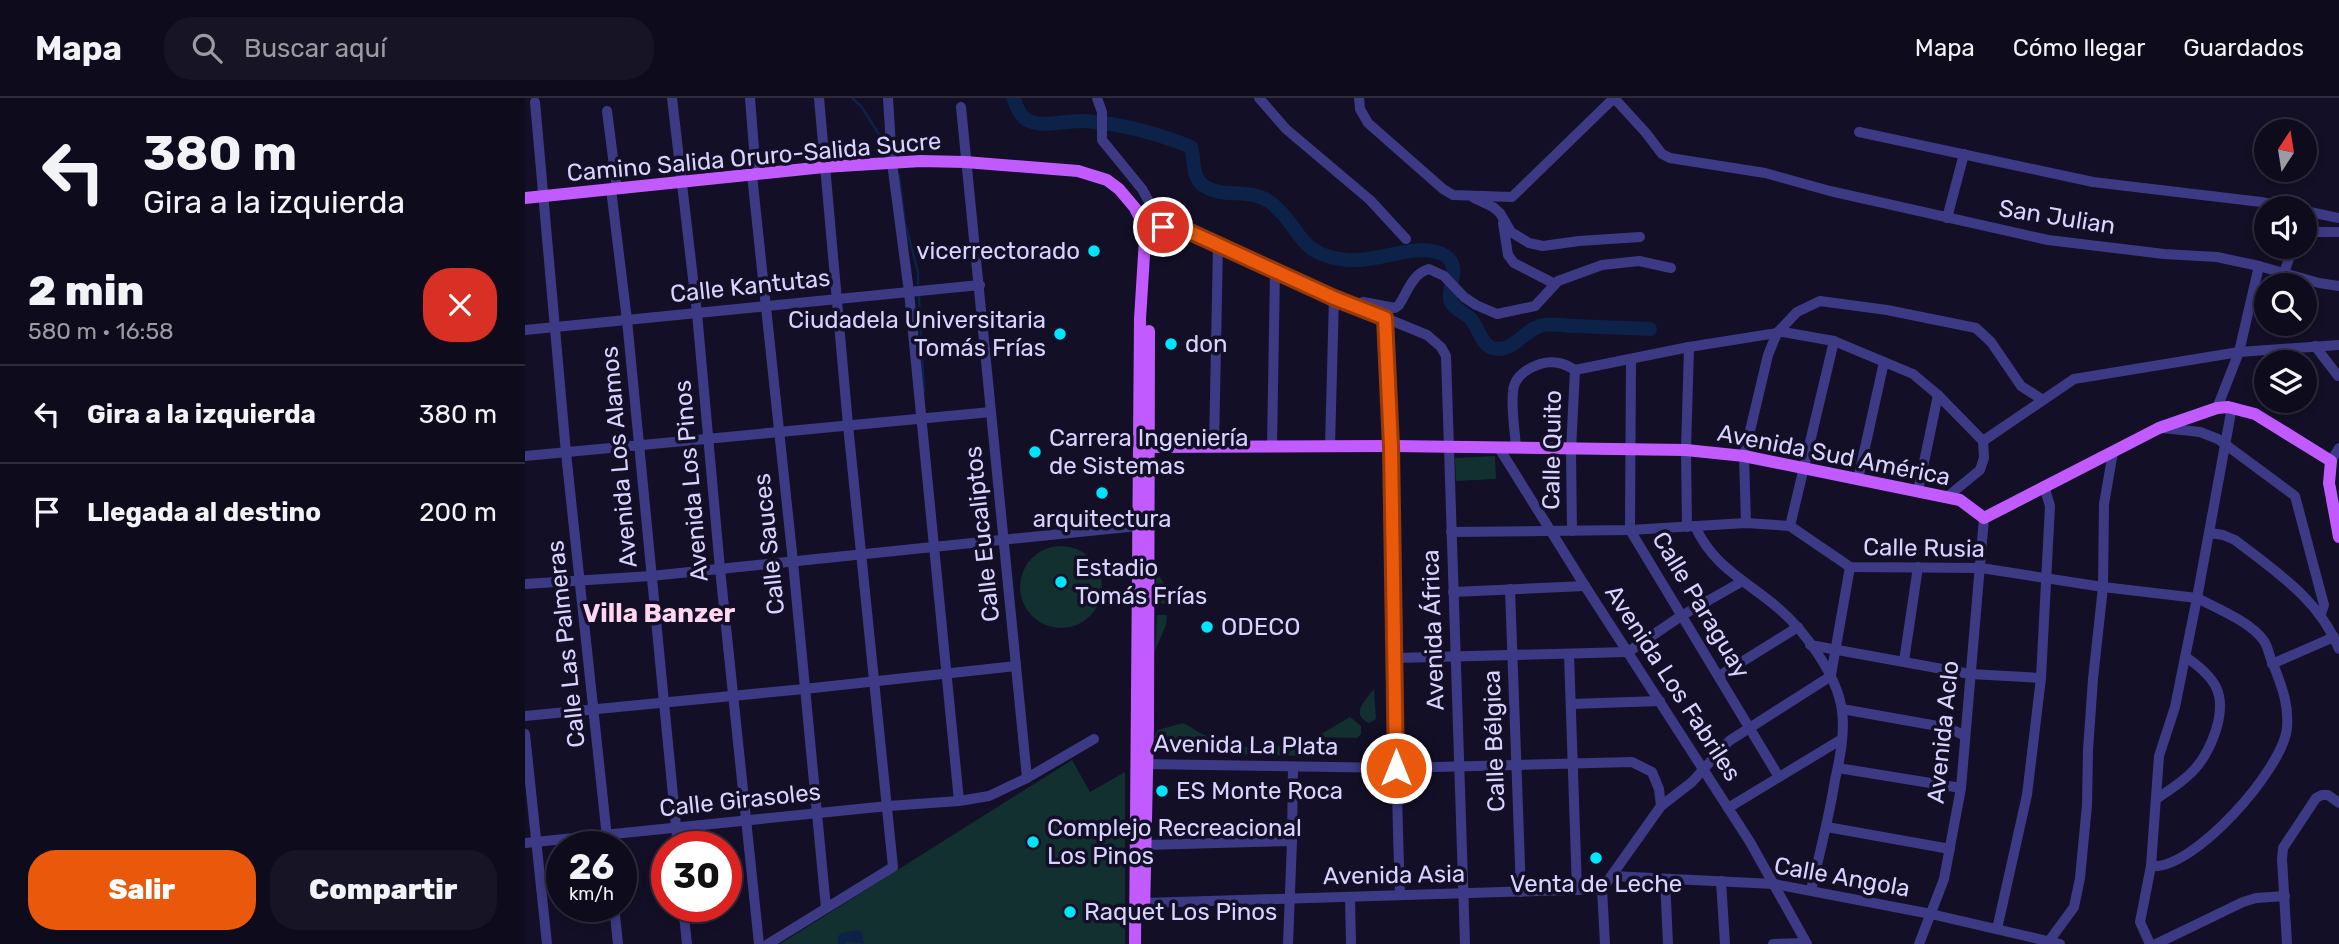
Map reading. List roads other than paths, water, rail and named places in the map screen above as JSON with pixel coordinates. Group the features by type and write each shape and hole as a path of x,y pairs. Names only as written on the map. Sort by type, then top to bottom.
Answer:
{"main road":[{"name":"Camino Salida Oruro-Salida Sucre","path":"525,198 824,167 892,163 965,162 1078,171 1095,175 1119,189 1135,208 1145,239 1140,319 1145,447"},
{"path":"1984,518 2159,428 2217,408 2232,407 2255,414 2331,461 2329,482 2339,537"},
{"name":"Avenida Sud América","path":"1145,447 1391,446 1686,450 1744,456 1961,500 1984,518"},
{"path":"1144,944 1146,845 1138,526 1145,447"},
{"path":"1135,944 1142,764 1145,447"}],"street":[{"name":"Avenida Los Pinos","path":"672,98 697,313 720,569 759,944"},
{"name":"Calle Sauces","path":"750,98 754,174 778,431 826,908"},
{"path":"768,944 893,867 848,425 819,98"},
{"path":"888,98 892,163 909,292 959,801"},
{"path":"1097,98 1103,118 1101,132 1109,151 1142,189 1163,227"},
{"path":"1259,98 1286,129 1370,200 1406,239"},
{"path":"1359,98 1360,109 1368,123 1423,174 1453,195 1467,195 1493,207 1502,215 1511,232 1529,243 1543,246 1640,237"},
{"name":"San Julian","path":"1467,195 1512,197 1614,98 1662,154 1670,158 1765,173 2048,240 2164,254 2217,257 2284,273"},
{"name":"Calle Las Palmeras","path":"535,102 557,327 566,453 607,831"},
{"name":"Calle Eucaliptos","path":"961,107 1027,778"},
{"name":"Avenida Los Alamos","path":"607,111 676,831"},
{"path":"1859,132 2093,182 2254,201"},
{"path":"1947,218 1964,154"},
{"path":"2317,213 2339,218"},
{"path":"1502,215 1508,255 1514,263 1555,284"},
{"path":"1145,239 1163,227 1177,226 1334,298 1385,318 1391,446 1400,895"},
{"path":"2317,232 2339,232"},
{"path":"1213,447 1218,245"},
{"path":"2284,273 2289,259"},
{"path":"1358,307 1363,302 1372,302 1395,308 1414,278 1421,271 1429,269 1444,276 1476,306 1497,314 1535,306 1565,277 1602,265 1639,261 1671,268"},
{"path":"2217,408 2239,352 2259,266"},
{"path":"1272,447 1275,270"},
{"name":"San Julian","path":"2317,281 2339,286"},
{"name":"Calle Kantutas","path":"525,330 980,285"},
{"path":"1330,446 1334,298"},
{"path":"1746,523 1744,456 1768,355 1777,333 1797,312 1820,301 1887,310 1976,328 1991,342 2021,386 2043,400"},
{"name":"Avenida África","path":"1385,318 1427,335 1441,347 1446,356 1465,944"},
{"path":"1516,448 1512,390 1517,380 1529,368 1541,363 1559,363 1575,370 1689,347 1783,332 1833,341 1913,374 1938,395 1983,441 1984,458 1980,470 1947,497"},
{"path":"1451,532 1630,530 1746,523 1790,526 1833,341"},
{"path":"1983,441 2074,379 2239,352 2339,345"},
{"path":"2315,346 2339,377"},
{"path":"1689,347 1686,450 1691,526 1724,567 1777,606 1798,627 1831,676 1842,709 1842,739 1827,827 1811,890"},
{"name":"Calle Paraguay","path":"1631,360 1630,530 1751,726 1779,777"},
{"path":"1859,479 1884,362"},
{"name":"Calle Quito","path":"1572,531 1571,450 1575,370"},
{"path":"1918,491 1938,395"},
{"path":"2150,944 2140,922 2151,866 2161,747 2175,708 2186,657 2232,407"},
{"path":"525,456 991,412"},
{"path":"2159,428 2200,432 2225,444 2295,496 2324,604 2321,614"},
{"name":"Avenida Los Fabriles","path":"1499,448 1728,808 1806,943"},
{"path":"2331,461 2339,448"},
{"path":"2052,943 2074,907 2080,878 2087,805 2093,679 2103,587 2104,504 2113,452"},
{"path":"1997,929 2027,795 2041,678 2050,506 2044,486"},
{"name":"Avenida Aclo","path":"1919,944 1944,879 1961,788 1984,518"},
{"path":"525,584 651,576 1138,526"},
{"name":"Calle Rusia","path":"1790,526 1850,567 1981,568 2197,598"},
{"path":"2210,533 2235,540 2299,590 2321,614 2339,649"},
{"path":"1605,944 1602,889 1661,806 1703,770 1729,741 1831,676 1850,567"},
{"path":"1904,661 1917,568"},
{"path":"1395,658 1628,652 1681,616 1741,582"},
{"path":"1453,592 1585,586"},
{"name":"Calle Bélgica","path":"1510,589 1521,892"},
{"path":"2151,866 2161,867 2171,862 2223,827 2276,757 2287,729 2284,691 2264,642 2241,621 2197,598"},
{"path":"1719,676 1798,627"},
{"path":"2273,664 2334,637"},
{"path":"1810,645 1971,674 2041,678"},
{"path":"1569,654 1577,890"},
{"path":"2156,799 2180,784 2202,761 2209,751 2220,717 2222,706 2218,690 2211,678 2186,657"},
{"path":"525,716 804,690 1016,666"},
{"path":"1571,704 1660,701"},
{"path":"1842,709 1949,729 1965,736"},
{"path":"525,734 547,944"},
{"name":"Calle Girasoles","path":"637,832 989,796 1027,778 1094,739"},
{"path":"1728,808 1842,739"},
{"name":"Avenida La Plata","path":"1142,764 1396,768 1632,762 1652,772 1659,789 1661,806"},
{"path":"1288,944 1293,767"},
{"path":"1837,768 1961,788"},
{"path":"2287,944 2283,848 2316,798 2328,794 2339,803"},
{"path":"1827,827 1950,849"},
{"name":"Calle Girasoles","path":"525,843 546,841"},
{"path":"1146,845 1292,841"},
{"name":"Calle Angola","path":"1612,876 1774,884 1931,914 2052,943"},
{"path":"1665,879 1668,944"},
{"path":"1721,881 1725,944"},
{"name":"Avenida Asia","path":"1144,903 1602,889"},
{"path":"2156,944 2242,902 2285,896"},
{"path":"1350,897 1352,944"},
{"path":"616,922 618,944"},
{"path":"685,922 687,944"},
{"path":"1773,944 1806,943"}],"water":[{"path":"858,930 862,932 864,944 848,941 838,944 838,936 841,933"}],"waterway":[{"path":"852,98 861,106 880,136"},
{"path":"1013,98 1022,116 1028,121 1044,124 1086,121 1113,124 1191,147 1195,173 1204,186 1220,192 1254,195 1270,202 1281,211 1308,246 1330,257 1358,260 1420,250 1442,254 1452,264 1451,302 1471,319 1484,342 1492,348 1511,346 1532,330 1548,324 1650,329"},
{"path":"899,175 905,223 918,272 918,284"},
{"path":"919,297 924,392"}],"place":[{"name":"vicerrectorado","path":"1094,251"},
{"name":"Ciudadela Universitaria Tomás Frías","path":"1060,334"},
{"name":"don","path":"1171,344"},
{"name":"Carrera Ingeniería de Sistemas","path":"1035,452"},
{"name":"arquitectura","path":"1102,493"},
{"name":"Estadio Tomás Frías","path":"1061,582"},
{"name":"ODECO","path":"1207,627"},
{"name":"ES Monte Roca","path":"1162,791"},
{"name":"Complejo Recreacional Los Pinos","path":"1033,842"},
{"name":"Venta de Leche","path":"1596,858"},
{"name":"Raquet Los Pinos","path":"1070,912"}],"district":[{"name":"Villa Banzer","path":"659,613"}]}
